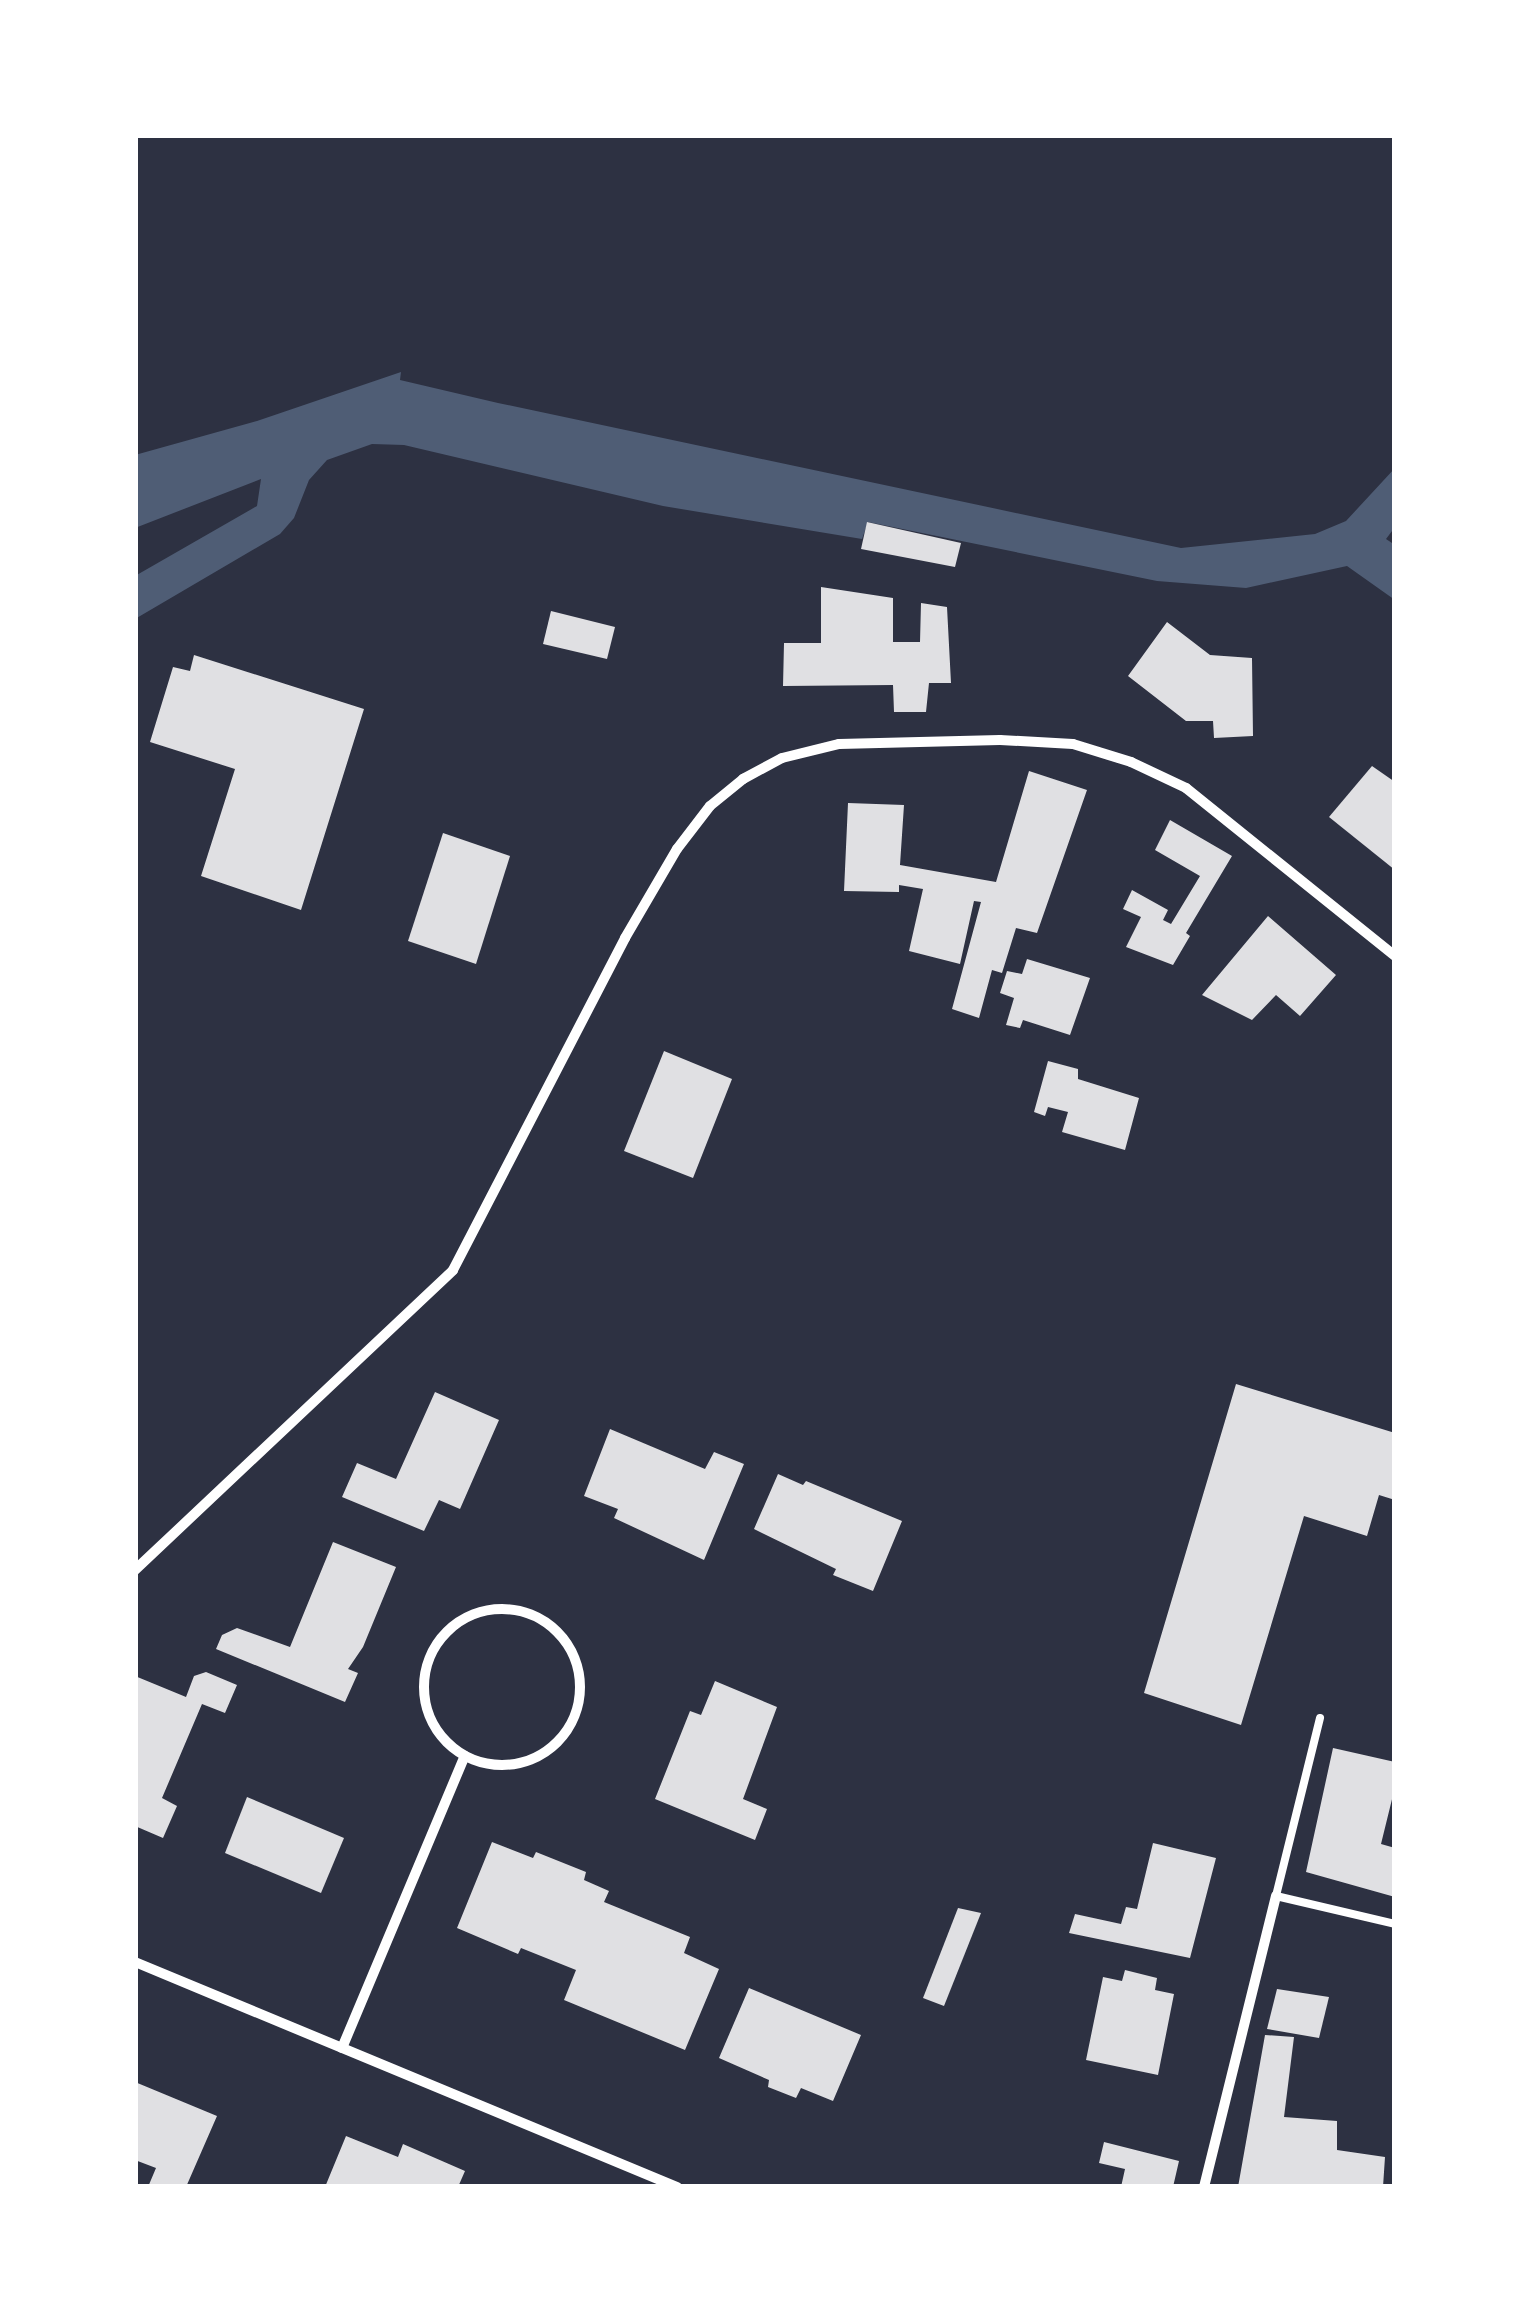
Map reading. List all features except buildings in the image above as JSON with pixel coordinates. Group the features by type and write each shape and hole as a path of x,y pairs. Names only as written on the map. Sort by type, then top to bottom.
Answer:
{"street":[{"path":"135,1570 453,1270 625,938 677,849 710,806 743,779 782,758 839,744 1000,740 1073,744 1131,762 1186,788 1395,956"},
{"path":"506,1608 533,1615 565,1638 578,1663 581,1689 576,1715 562,1739 535,1759 508,1765 465,1756 444,1738 429,1715 425,1674 434,1648 467,1616 506,1608"},
{"path":"342,2048 465,1756"},
{"path":"1204,2187 1276,1896"},
{"path":"135,1962 678,2187"}],"lane":[{"path":"1320,1718 1276,1896 1395,1924"}],"water":[{"path":"401,372 400,380 498,403 1181,548 1315,534 1346,521 1395,468 1395,527 1386,539 1395,545 1395,600 1347,566 1246,588 1157,581 868,522 862,539 663,506 404,445 372,444 327,460 309,480 294,518 280,534 135,619 135,576 257,506 261,479 135,528 135,455 257,421"}]}
